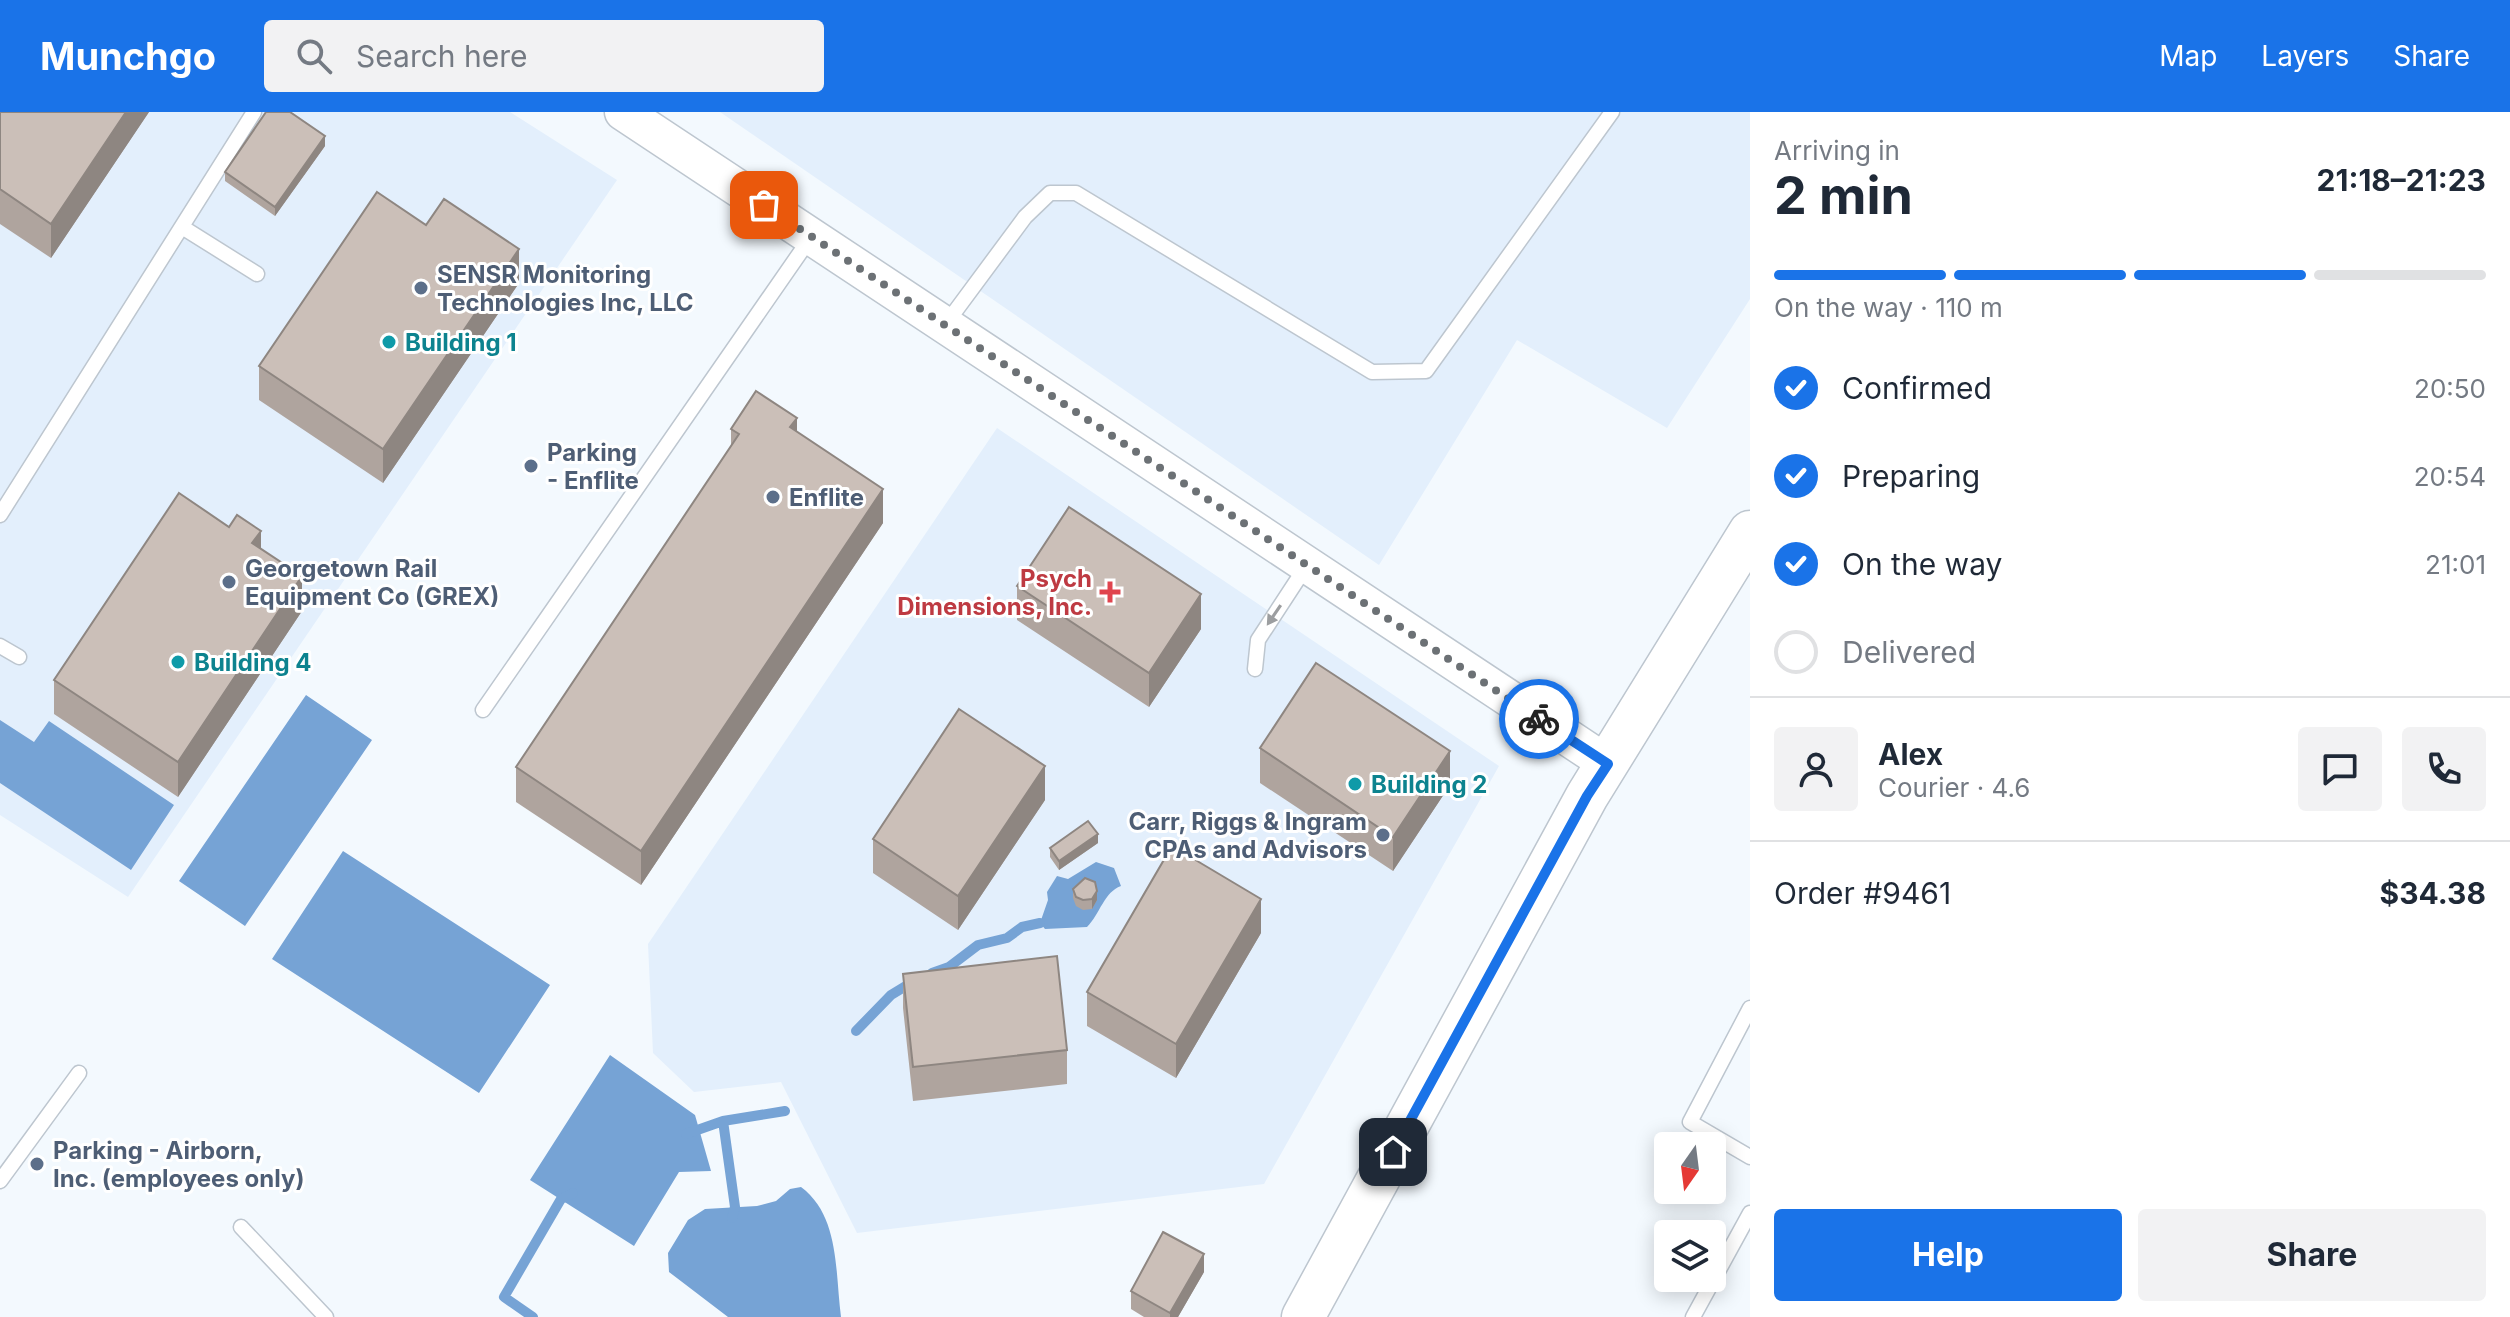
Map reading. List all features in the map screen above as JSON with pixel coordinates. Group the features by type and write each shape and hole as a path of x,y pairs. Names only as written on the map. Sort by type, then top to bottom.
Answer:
{"main road":[{"path":"1303,1317 1579,809 1750,532"}],"street":[{"path":"623,112 1608,764"}],"lane":[{"path":"0,515 254,112"},
{"path":"945,325 1025,217 1050,193 1076,193 1372,372 1426,371 1612,112"},
{"path":"182,227 257,274"},
{"path":"483,710 811,237"},
{"path":"1255,669 1258,640 1307,565"},
{"path":"0,646 19,657"},
{"path":"1750,1008 1690,1122 1750,1157"},
{"path":"0,1181 79,1073"},
{"path":"1693,1317 1750,1213"},
{"path":"241,1227 326,1317"}],"shaded area":[{"path":"0,112 510,112 617,180 128,897 0,815"},
{"path":"720,112 1750,112 1750,299 1667,428 1517,340 1379,565"},
{"path":"997,428 1499,766 1264,1184 857,1233 781,1082 694,1092 653,1053 648,944"}],"water":[{"path":"306,695 372,740 245,926 179,881"},
{"path":"0,720 34,742 49,721 174,805 131,870 0,783"},
{"path":"343,851 550,985 479,1093 272,959"},
{"path":"1096,862 1114,868 1121,886 1110,893 1087,927 1045,929 1040,923 1048,900 1047,892 1057,876 1068,879"},
{"path":"610,1055 695,1115 711,1171 679,1172 634,1246 530,1180"},
{"path":"801,1187 814,1199 829,1229 841,1317 728,1317 669,1272 668,1253 688,1220 705,1209 757,1206 776,1201 790,1189"}],"building":[{"path":"0,112 126,112 51,224 0,189"},
{"path":"266,112 290,112 325,136 275,207 225,172"},
{"name":"Building 1","path":"377,192 426,225 444,199 519,249 383,449 259,366"},
{"path":"756,391 797,418 790,427 883,489 641,851 516,767 739,434 731,429"},
{"name":"Building 4","path":"179,493 229,527 237,515 261,531 252,543 302,576 178,762 54,680"},
{"path":"1069,507 1201,594 1149,673 1017,586"},
{"name":"Building 2","path":"1316,663 1450,751 1393,837 1260,748"},
{"path":"959,709 1045,766 958,896 873,839"},
{"path":"1088,821 1098,834 1059,861 1050,848"},
{"path":"1172,846 1261,899 1176,1044 1087,992"},
{"path":"1085,878 1095,882 1097,891 1092,899 1076,897 1073,889"},
{"path":"1057,956 1067,1050 913,1067 903,974"},
{"path":"1163,1232 1204,1254 1170,1313 1131,1291"}],"waterway":[{"path":"932,973 949,967 978,945 1007,938 1022,927 1040,923"},
{"path":"856,1031 891,995 914,981"},
{"path":"686,1134 723,1121 785,1111"},
{"path":"723,1121 735,1207 732,1218"},
{"path":"533,1317 504,1297 561,1199 573,1193"}],"way so far":[{"path":"764,205 1539,719"}],"place":[{"name":"SENSR Monitoring Technologies Inc, LLC","path":"421,288"},
{"name":"Building 1","path":"389,342"},
{"name":"Parking - Enflite","path":"531,466"},
{"name":"Enflite","path":"773,497"},
{"name":"Georgetown Rail Equipment Co (GREX)","path":"229,582"},
{"name":"Psych Dimensions, Inc.","path":"1110,592"},
{"name":"Building 4","path":"178,662"},
{"name":"Building 2","path":"1355,784"},
{"name":"Carr, Riggs & Ingram CPAs and Advisors","path":"1383,835"},
{"name":"Parking - Airborn, Inc. (employees only)","path":"37,1164"}],"route":[{"path":"1393,1152 1587,796 1608,764 1539,719"}]}
